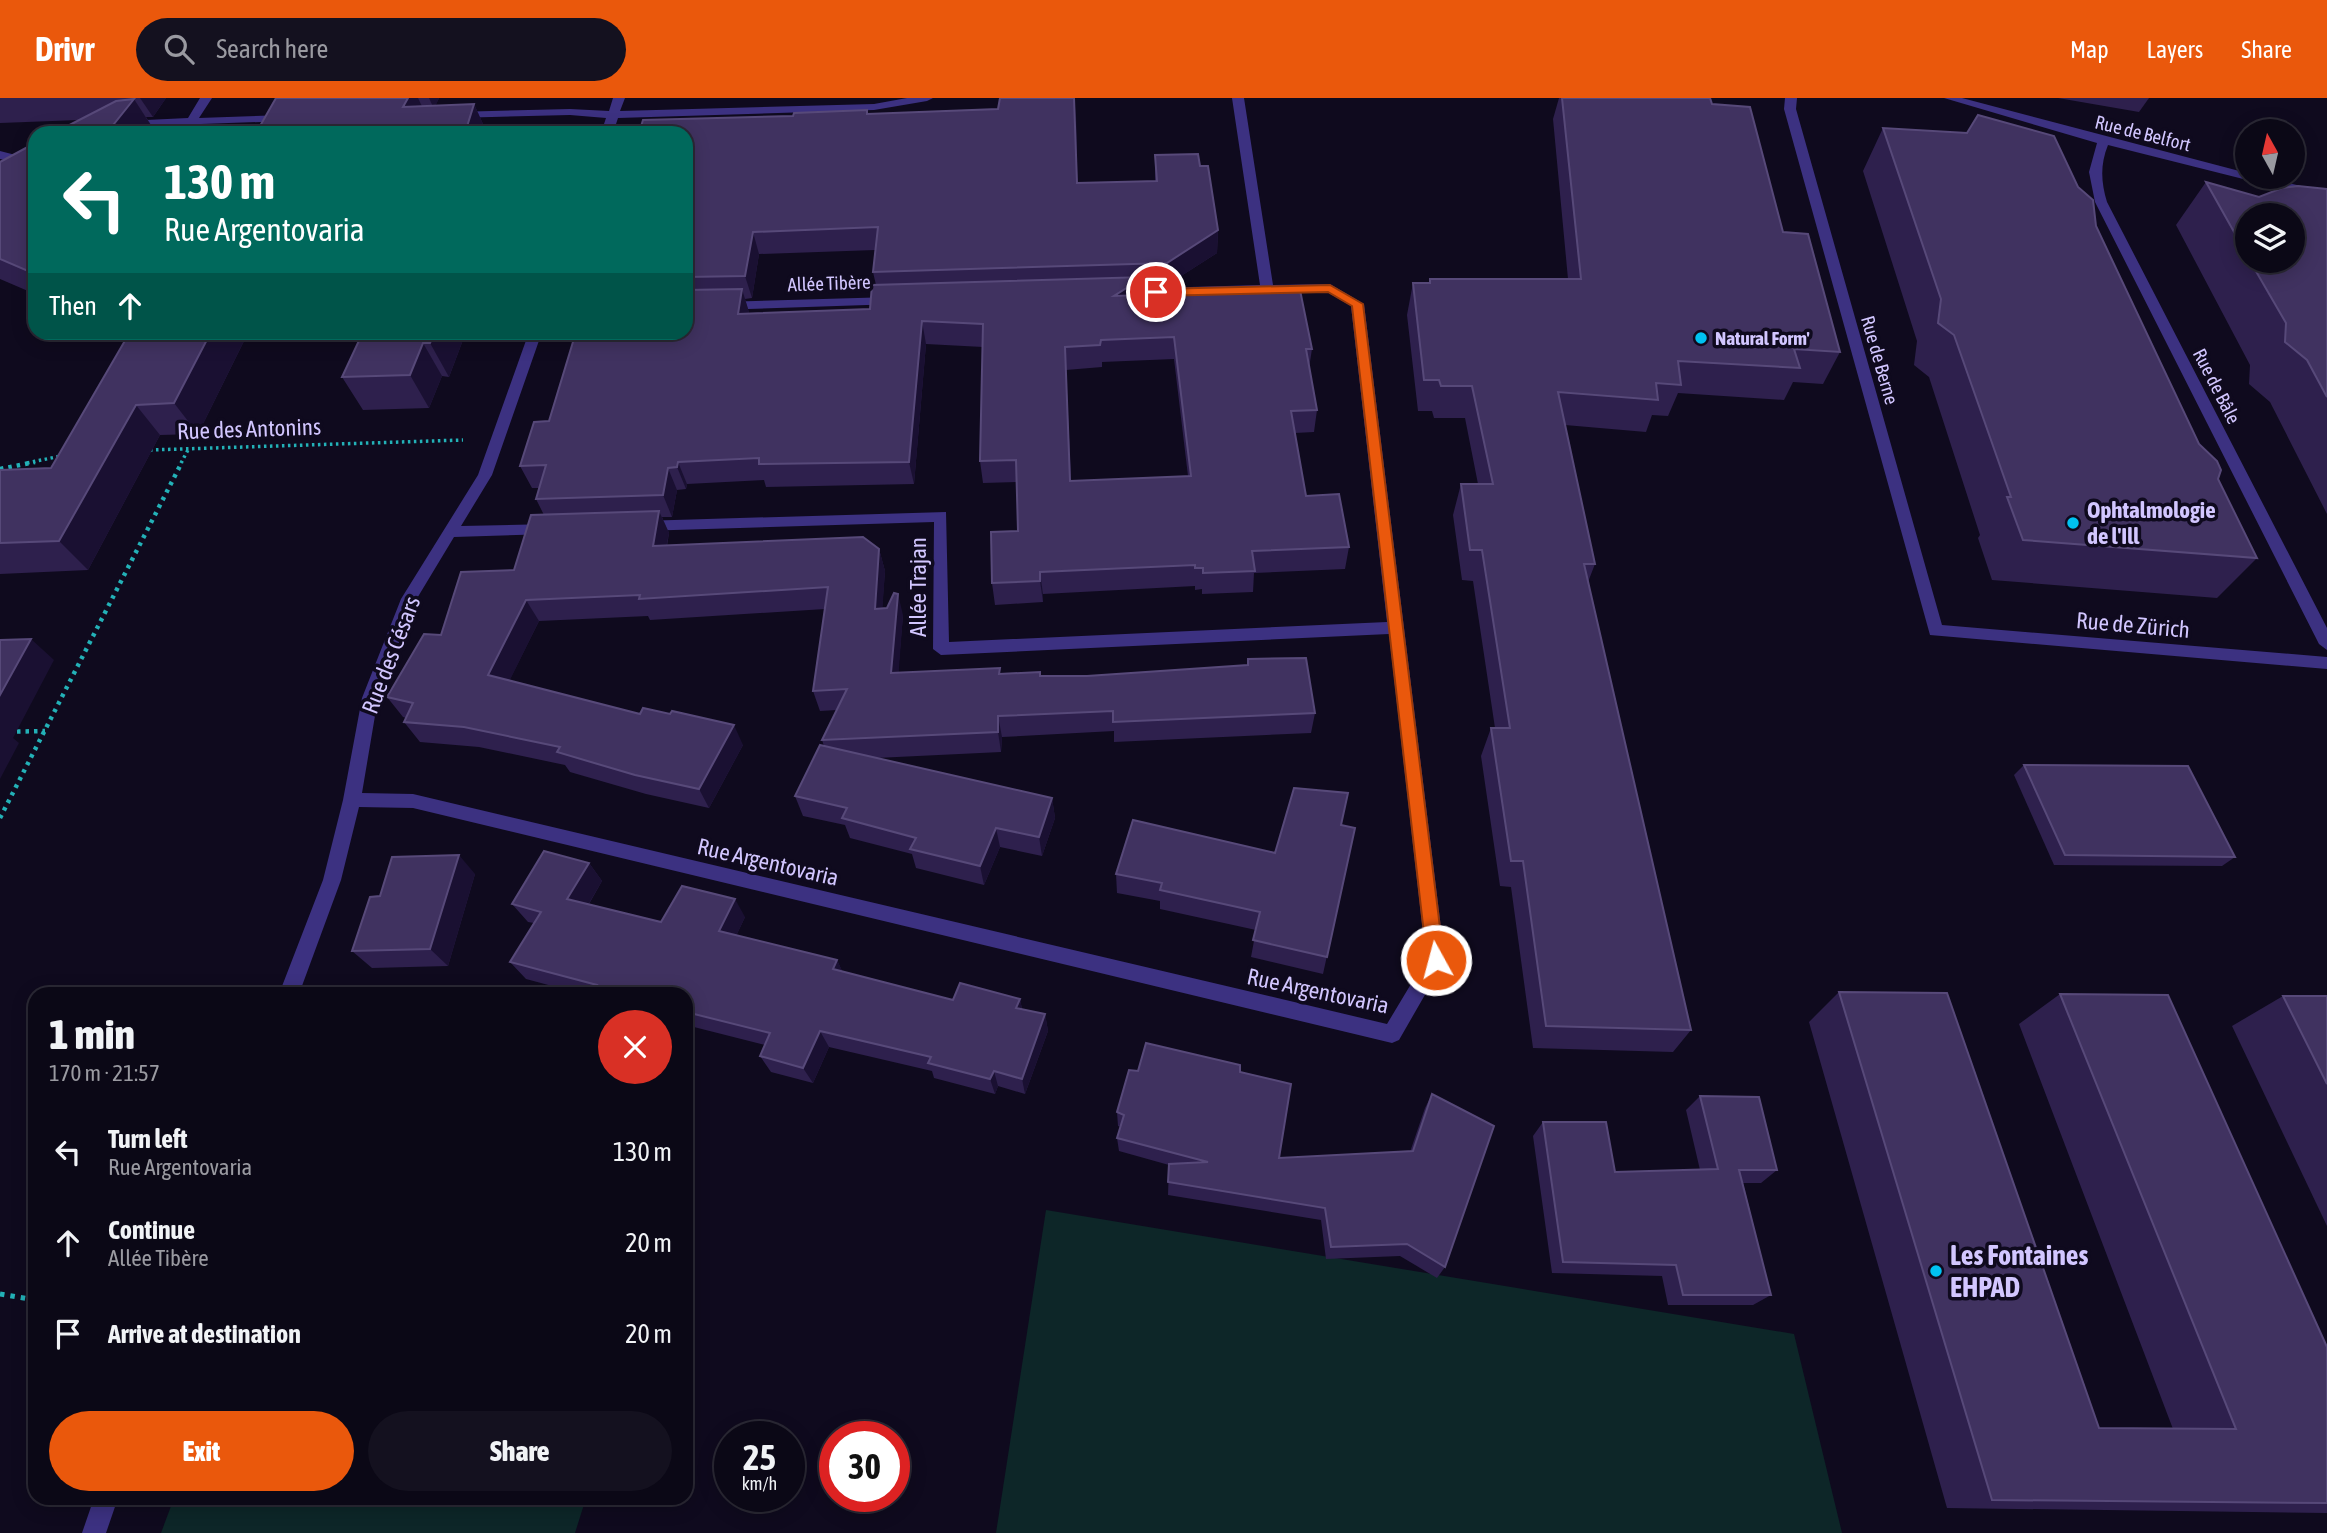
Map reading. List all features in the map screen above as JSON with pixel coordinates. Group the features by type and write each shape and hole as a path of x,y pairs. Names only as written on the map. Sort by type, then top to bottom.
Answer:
{"street":[{"path":"192,120 206,98"},
{"path":"609,126 619,98"},
{"path":"448,115 570,112 613,116 874,107 927,98"},
{"path":"1101,294 1267,289 1238,98"},
{"name":"Rue de Berne","path":"1791,98 1790,109 1936,631"},
{"name":"Rue de Belfort","path":"1951,98 2235,174"},
{"path":"134,126 192,120 298,118"},
{"path":"266,126 271,119"},
{"name":"Rue de Bâle","path":"2104,141 2094,169 2094,182 2101,202 2327,644"},
{"path":"0,155 28,160"},
{"path":"9,171 28,162"},
{"name":"Rue de Belfort","path":"2298,189 2327,196"},
{"name":"Rue Argentovaria","path":"352,800 414,801 1392,1034 1436,960 1357,304 1330,288 1267,289"},
{"name":"Allée Tibère","path":"693,307 907,300"},
{"name":"Rue des Césars","path":"292,987 332,880 352,800 370,698 409,599 453,532 485,475 534,340"},
{"name":"Allée Trajan","path":"620,526 941,516 941,649 1396,628"},
{"path":"453,532 564,528"},
{"name":"Rue de Zürich","path":"1936,631 2327,663"},
{"path":"94,1533 104,1505"}],"path":[{"name":"Rue des Antonins","path":"147,450 500,438"},
{"path":"0,818 189,448"},
{"path":"0,469 65,455"},
{"path":"0,732 46,731"},
{"path":"0,1294 28,1299"}],"green space":[{"path":"1046,1210 1794,1334 1842,1533 996,1533"},
{"path":"171,1505 584,1505 575,1533 161,1533"}],"building":[{"path":"276,98 408,98 403,107 474,104 467,126 260,126"},
{"path":"1000,98 1074,98 1077,183 1157,181 1155,155 1198,154 1200,166 1208,166 1218,230 1167,263 873,272 878,227 753,232 745,276 693,277 693,126 641,126 643,120 793,116 794,113 867,110 867,114 998,109"},
{"path":"1562,98 1710,98 1712,104 1750,107 1783,232 1808,234 1840,352 1794,349 1800,368 1678,361 1681,385 1656,383 1658,400 1558,392 1595,564 1584,564 1691,1030 1546,1026 1523,861 1511,861 1491,728 1510,728 1482,550 1470,550 1461,484 1493,484 1472,386 1441,386 1439,380 1424,380 1413,283 1430,283 1430,279 1581,279"},
{"path":"134,99 112,126 68,126 116,101"},
{"path":"1978,115 2054,136 2078,187 2093,200 2096,226 2199,444 2217,461 2221,470 2218,479 2257,558 2023,540 2007,497 2011,497 1954,335 1938,323 1941,299 1883,128 1967,133"},
{"path":"28,147 28,271 0,259 0,162"},
{"path":"2206,182 2259,197 2279,189 2305,189 2305,187 2327,189 2327,397 2307,360 2285,342 2286,323 2257,273 2305,273 2305,203 2235,203 2235,234"},
{"path":"1144,277 1114,296 1300,290 1312,349 1306,349 1317,410 1291,411 1306,496 1339,494 1349,547 1252,551 1255,571 1203,573 1203,568 1195,568 1195,565 1040,572 1040,581 992,583 991,532 1018,531 1016,460 980,461 983,324 922,321 909,462 759,464 759,458 678,462 677,467 668,468 663,495 536,499 546,465 520,466 534,422 549,421 574,340 693,340 693,290 742,289 738,314 870,309 872,285","holes":["1174,337 1191,476 1070,481 1065,347 1100,345 1101,340"]},
{"path":"125,340 207,340 174,403 136,405 59,541 0,543 0,470 51,468"},
{"path":"359,340 431,340 430,343 423,343 410,375 342,377"},
{"path":"659,511 653,546 863,537 879,549 875,609 887,608 894,593 898,594 891,673 1000,668 999,674 1040,672 1040,676 1087,676 1248,665 1248,659 1306,658 1315,713 1113,722 1113,711 998,716 998,732 822,740 847,689 813,691 828,587 639,599 640,595 526,600 488,675 640,714 643,708 670,714 672,711 734,725 699,789 635,775 557,752 560,747 464,727 404,722 413,703 387,697 424,634 441,635 461,572 514,570 531,515"},
{"path":"31,639 0,695 0,640"},
{"path":"820,745 1052,798 1039,837 996,828 980,866 910,849 916,838 842,818 847,808 795,796"},
{"path":"2024,765 2188,766 2235,857 2065,855"},
{"path":"1294,788 1348,793 1341,825 1355,828 1327,957 1253,940 1260,912 1160,890 1162,883 1116,874 1133,820 1275,853"},
{"path":"544,851 589,863 567,899 661,922 682,886 735,899 719,931 837,960 833,969 953,1000 960,983 1020,999 1016,1008 1045,1014 1022,1079 994,1071 990,1079 928,1063 931,1057 820,1031 803,1068 760,1056 770,1033 693,1014 693,987 596,987 597,985 510,962 541,912 512,904"},
{"path":"459,855 430,949 352,951 370,897 380,896 392,857"},
{"path":"1839,992 1947,993 2099,1428 2236,1429 2060,994 2168,995 2327,1347 2327,1503 1992,1500"},
{"path":"2283,996 2327,996 2327,1084"},
{"path":"1146,1043 1240,1065 1240,1072 1291,1084 1279,1158 1413,1151 1432,1094 1494,1126 1445,1267 1407,1244 1331,1247 1325,1208 1168,1182 1169,1164 1208,1162 1117,1138 1124,1115 1117,1112 1129,1070 1138,1071"},
{"path":"1700,1096 1759,1097 1777,1170 1739,1170 1771,1295 1683,1295 1676,1265 1563,1262 1543,1122 1606,1122 1615,1172 1718,1169"}],"place":[{"name":"Natural Form'","path":"1701,338"},
{"name":"Ophtalmologie de l'Ill","path":"2073,523"},
{"name":"Les Fontaines EHPAD","path":"1936,1271"}],"route":[{"path":"1156,292 1330,288 1357,304 1436,960"}]}
